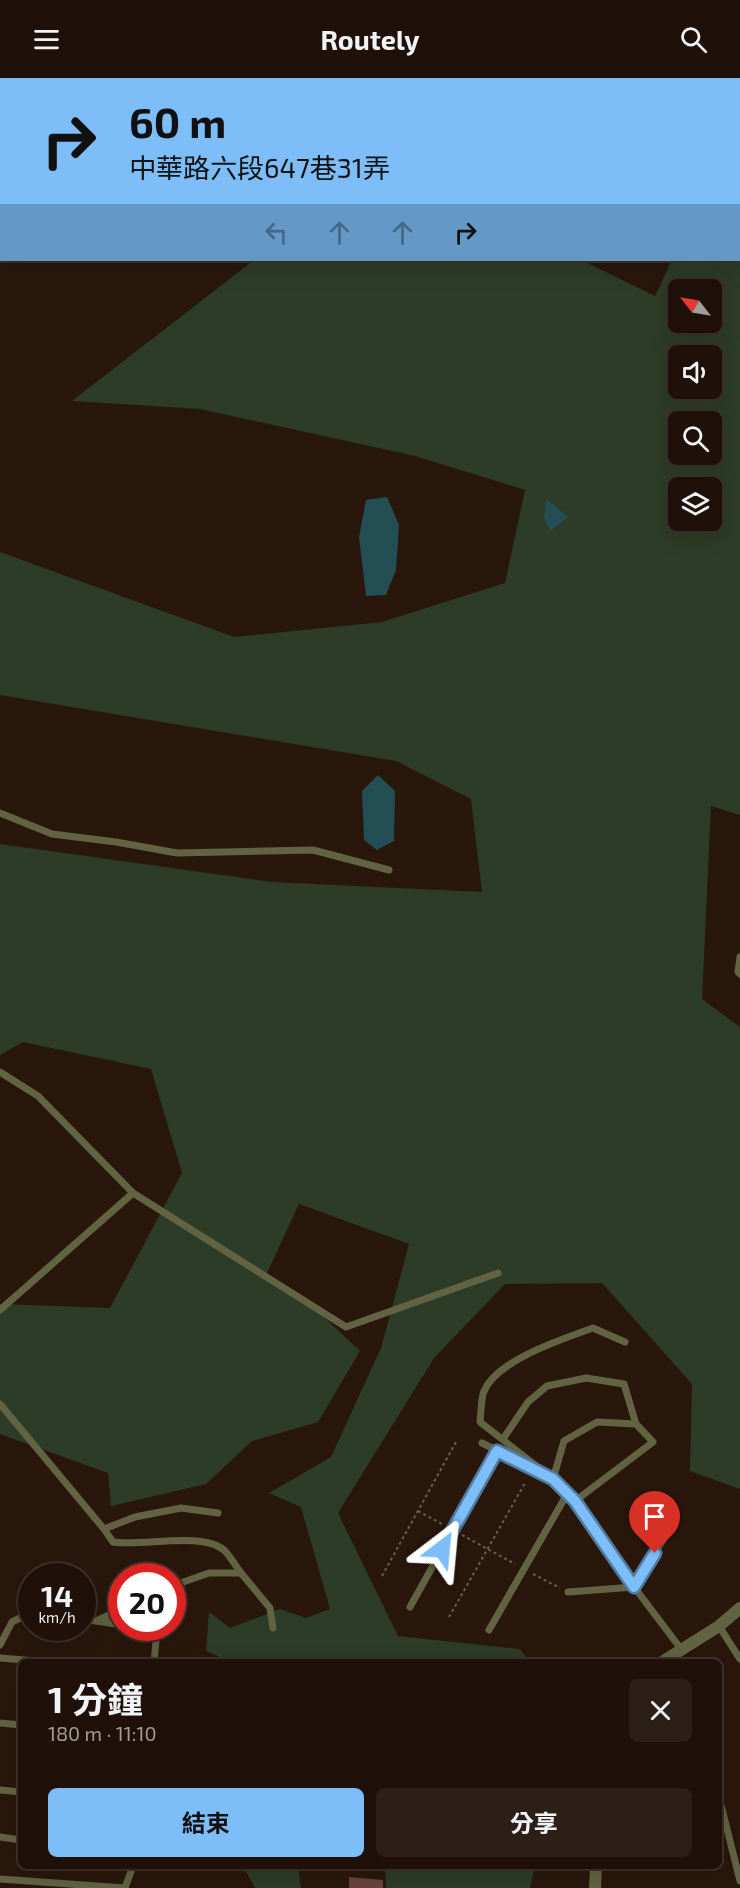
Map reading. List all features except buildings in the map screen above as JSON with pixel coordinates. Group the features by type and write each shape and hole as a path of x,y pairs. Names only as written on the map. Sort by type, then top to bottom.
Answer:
{"street":[{"path":"668,1659 719,1626 740,1608"},
{"path":"595,1888 596,1869"}],"lane":[{"path":"0,813 52,834 177,853 313,850 389,870"},
{"path":"740,957 738,972 740,974"},
{"path":"0,1072 38,1096 133,1193 346,1327 498,1273"},
{"path":"0,1310 133,1193"},
{"path":"625,1342 593,1328 547,1344 499,1371 483,1393 480,1422 553,1479 575,1501 634,1587 681,1649"},
{"path":"503,1439 528,1402 547,1386 586,1378 624,1384 636,1424 653,1442 575,1501"},
{"path":"0,1404 113,1542 128,1545 170,1540 210,1544 223,1550 270,1608 273,1628"},
{"path":"553,1479 564,1441 597,1422 636,1424"},
{"path":"482,1443 553,1479"},
{"path":"410,1607 497,1451"},
{"path":"489,1630 567,1494"},
{"path":"104,1529 135,1517 181,1508 218,1513"},
{"path":"634,1587 676,1519"},
{"path":"186,1581 209,1573 241,1573"},
{"path":"568,1592 634,1587"},
{"path":"96,1621 108,1615"},
{"path":"0,1645 12,1622 18,1619"},
{"path":"96,1621 108,1623"},
{"path":"719,1626 740,1659"},
{"path":"154,1659 156,1641"},
{"path":"0,1658 18,1659"},
{"path":"0,1723 18,1725"},
{"path":"0,1790 18,1792"},
{"path":"722,1809 740,1881"},
{"path":"0,1837 18,1840"},
{"path":"0,1879 125,1888 132,1869"}],"path":[{"path":"382,1576 456,1442"},
{"path":"450,1617 525,1483"},
{"path":"418,1511 568,1592"}],"green space":[{"path":"253,261 583,261 655,296 672,261 740,261 740,815 711,806 702,999 740,1027 740,1489 690,1471 692,1384 602,1283 505,1284 434,1358 338,1513 398,1636 520,1649 527,1659 225,1659 206,1651 209,1612 230,1628 280,1609 306,1618 330,1609 301,1507 269,1493 331,1457 381,1348 409,1244 299,1204 266,1275 309,1303 360,1351 318,1422 252,1441 206,1484 111,1506 108,1473 0,1434 0,1304 110,1308 182,1173 151,1069 23,1042 0,1055 0,844 272,882 482,892 471,799 396,761 0,695 0,552 234,637 382,622 505,583 525,490 415,456 200,409 72,401"},
{"path":"245,1869 298,1869 301,1888 255,1888"},
{"path":"385,1869 534,1869 530,1888 386,1888"}],"water":[{"path":"387,497 399,525 396,570 386,595 366,596 359,537 366,500"},
{"path":"546,499 569,517 550,531 544,518"},
{"path":"378,775 395,791 394,841 377,850 364,840 362,791"}],"route":[{"path":"442,1549 497,1451 553,1479 575,1501 634,1587 655,1553"}]}
